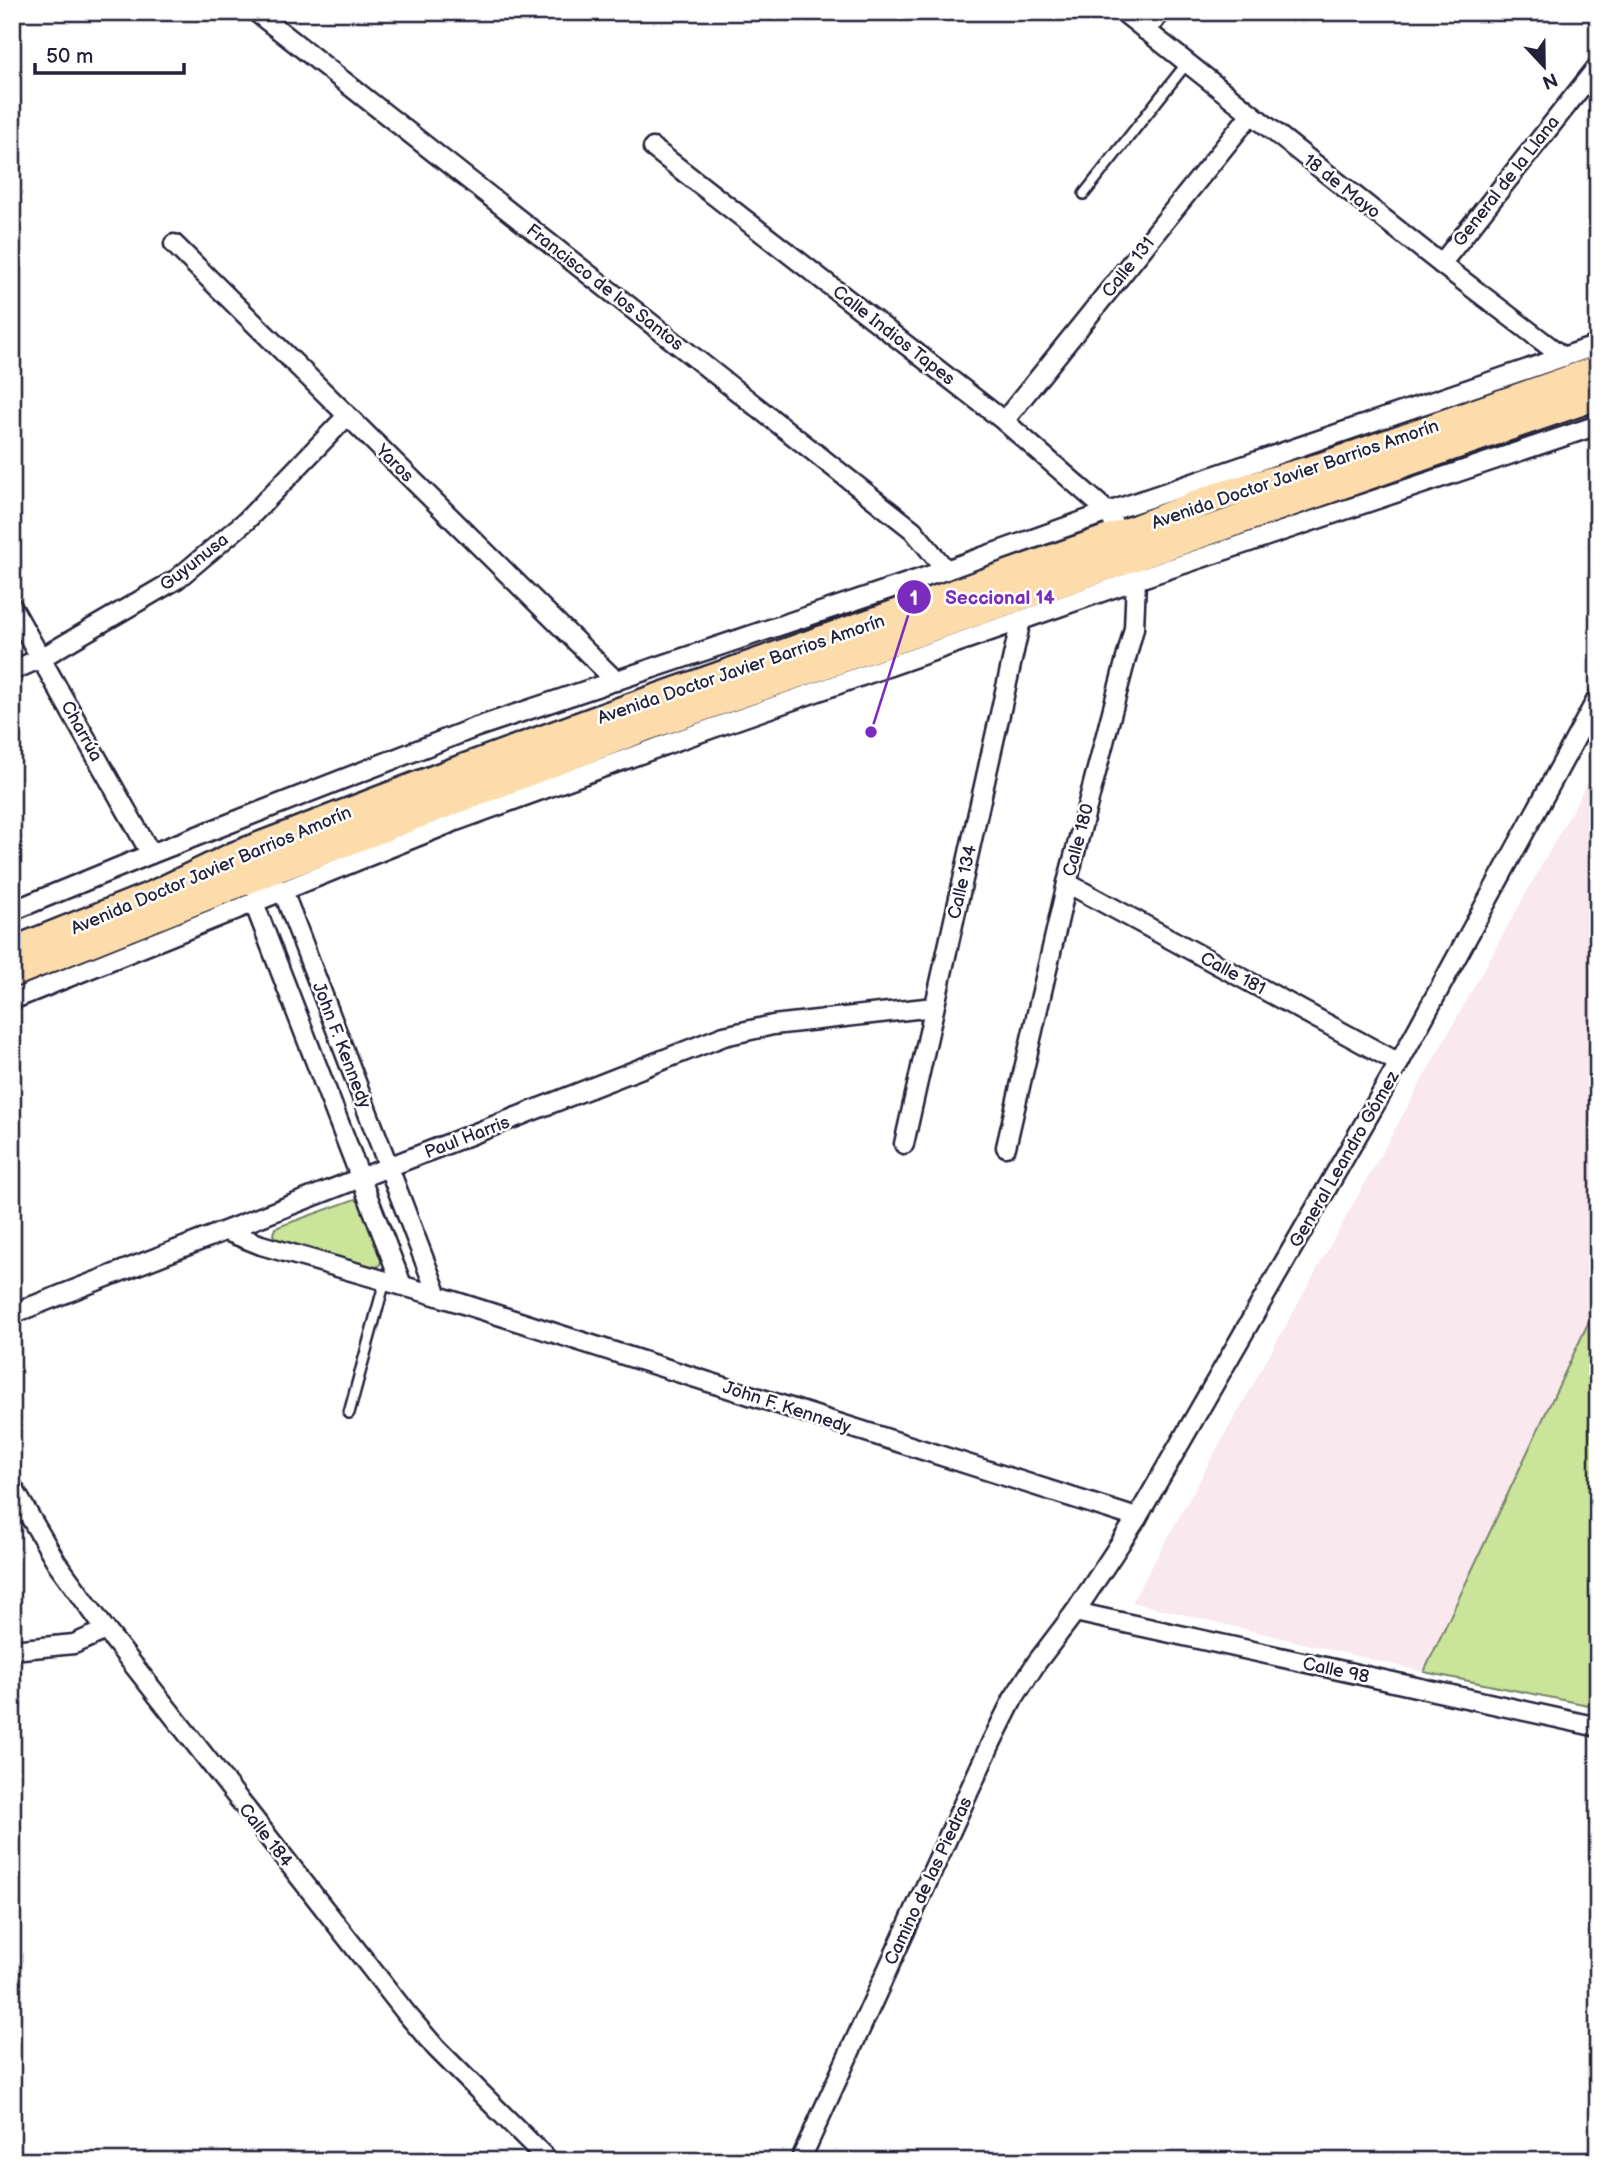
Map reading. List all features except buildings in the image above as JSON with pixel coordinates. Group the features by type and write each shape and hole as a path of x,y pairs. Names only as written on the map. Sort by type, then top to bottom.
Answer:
{"highway":[{"name":"Avenida Doctor Javier Barrios Amorín","path":"1124,546 1217,497 1322,467 1598,370"},
{"name":"Avenida Doctor Javier Barrios Amorín","path":"12,973 647,726 1124,546 1598,395"},
{"name":"Avenida Doctor Javier Barrios Amorín","path":"12,952 152,896 265,875"}],"street":[{"name":"Francisco de los Santos","path":"256,12 913,530 946,569"},
{"name":"18 de Mayo","path":"1123,12 1563,357"},
{"path":"1146,31 1161,12"},
{"name":"General de la Llana","path":"1441,264 1598,65"},
{"name":"Calle 131","path":"1004,421 1251,114"},
{"name":"Calle Indios Tapes","path":"653,148 1004,421 1124,546"},
{"name":"Yaros","path":"174,244 616,681"},
{"name":"Avenida Doctor Javier Barrios Amorín","path":"12,1000 254,903 265,875 469,817 1021,620 1124,546 1563,357 1598,345"},
{"name":"Guyunusa","path":"12,671 177,579 246,521 347,416"},
{"name":"Avenida Doctor Javier Barrios Amorín","path":"12,911 474,728 946,569 1124,546 1598,425"},
{"name":"Calle 180","path":"1006,1147 1067,883 1134,628 1124,546"},
{"name":"Charrúa","path":"12,607 151,854"},
{"name":"Calle 134","path":"904,1144 1021,620"},
{"name":"General Leandro Gómez","path":"1075,1612 1137,1518 1399,1063 1598,698"},
{"name":"John F. Kennedy","path":"265,875 388,1167 438,1296"},
{"name":"Calle 181","path":"1067,883 1399,1063"},
{"name":"John F. Kennedy","path":"254,903 360,1178 393,1283"},
{"name":"Paul Harris","path":"12,1314 724,1036 773,1026 934,1007"},
{"name":"John F. Kennedy","path":"226,1231 261,1245 438,1296 1137,1518"},
{"name":"Calle 184","path":"12,1486 57,1563 106,1630 406,2013 436,2048 548,2161"},
{"name":"Calle 98","path":"1075,1612 1598,1727"},
{"name":"Camino de las Piedras","path":"800,2161 1013,1699 1075,1612"},
{"path":"12,1650 74,1644 106,1630"}],"lane":[{"path":"1084,194 1186,63"},
{"path":"349,1413 393,1283"}],"shaded area":[{"path":"1598,764 1598,1302 1424,1672 1132,1602"}],"green space":[{"path":"355,1199 363,1203 383,1258 379,1266 369,1269 277,1242 273,1234 275,1228"},
{"path":"1598,1302 1598,1707 1424,1672"}],"place":[{"name":"Seccional 14","path":"871,732"}]}
